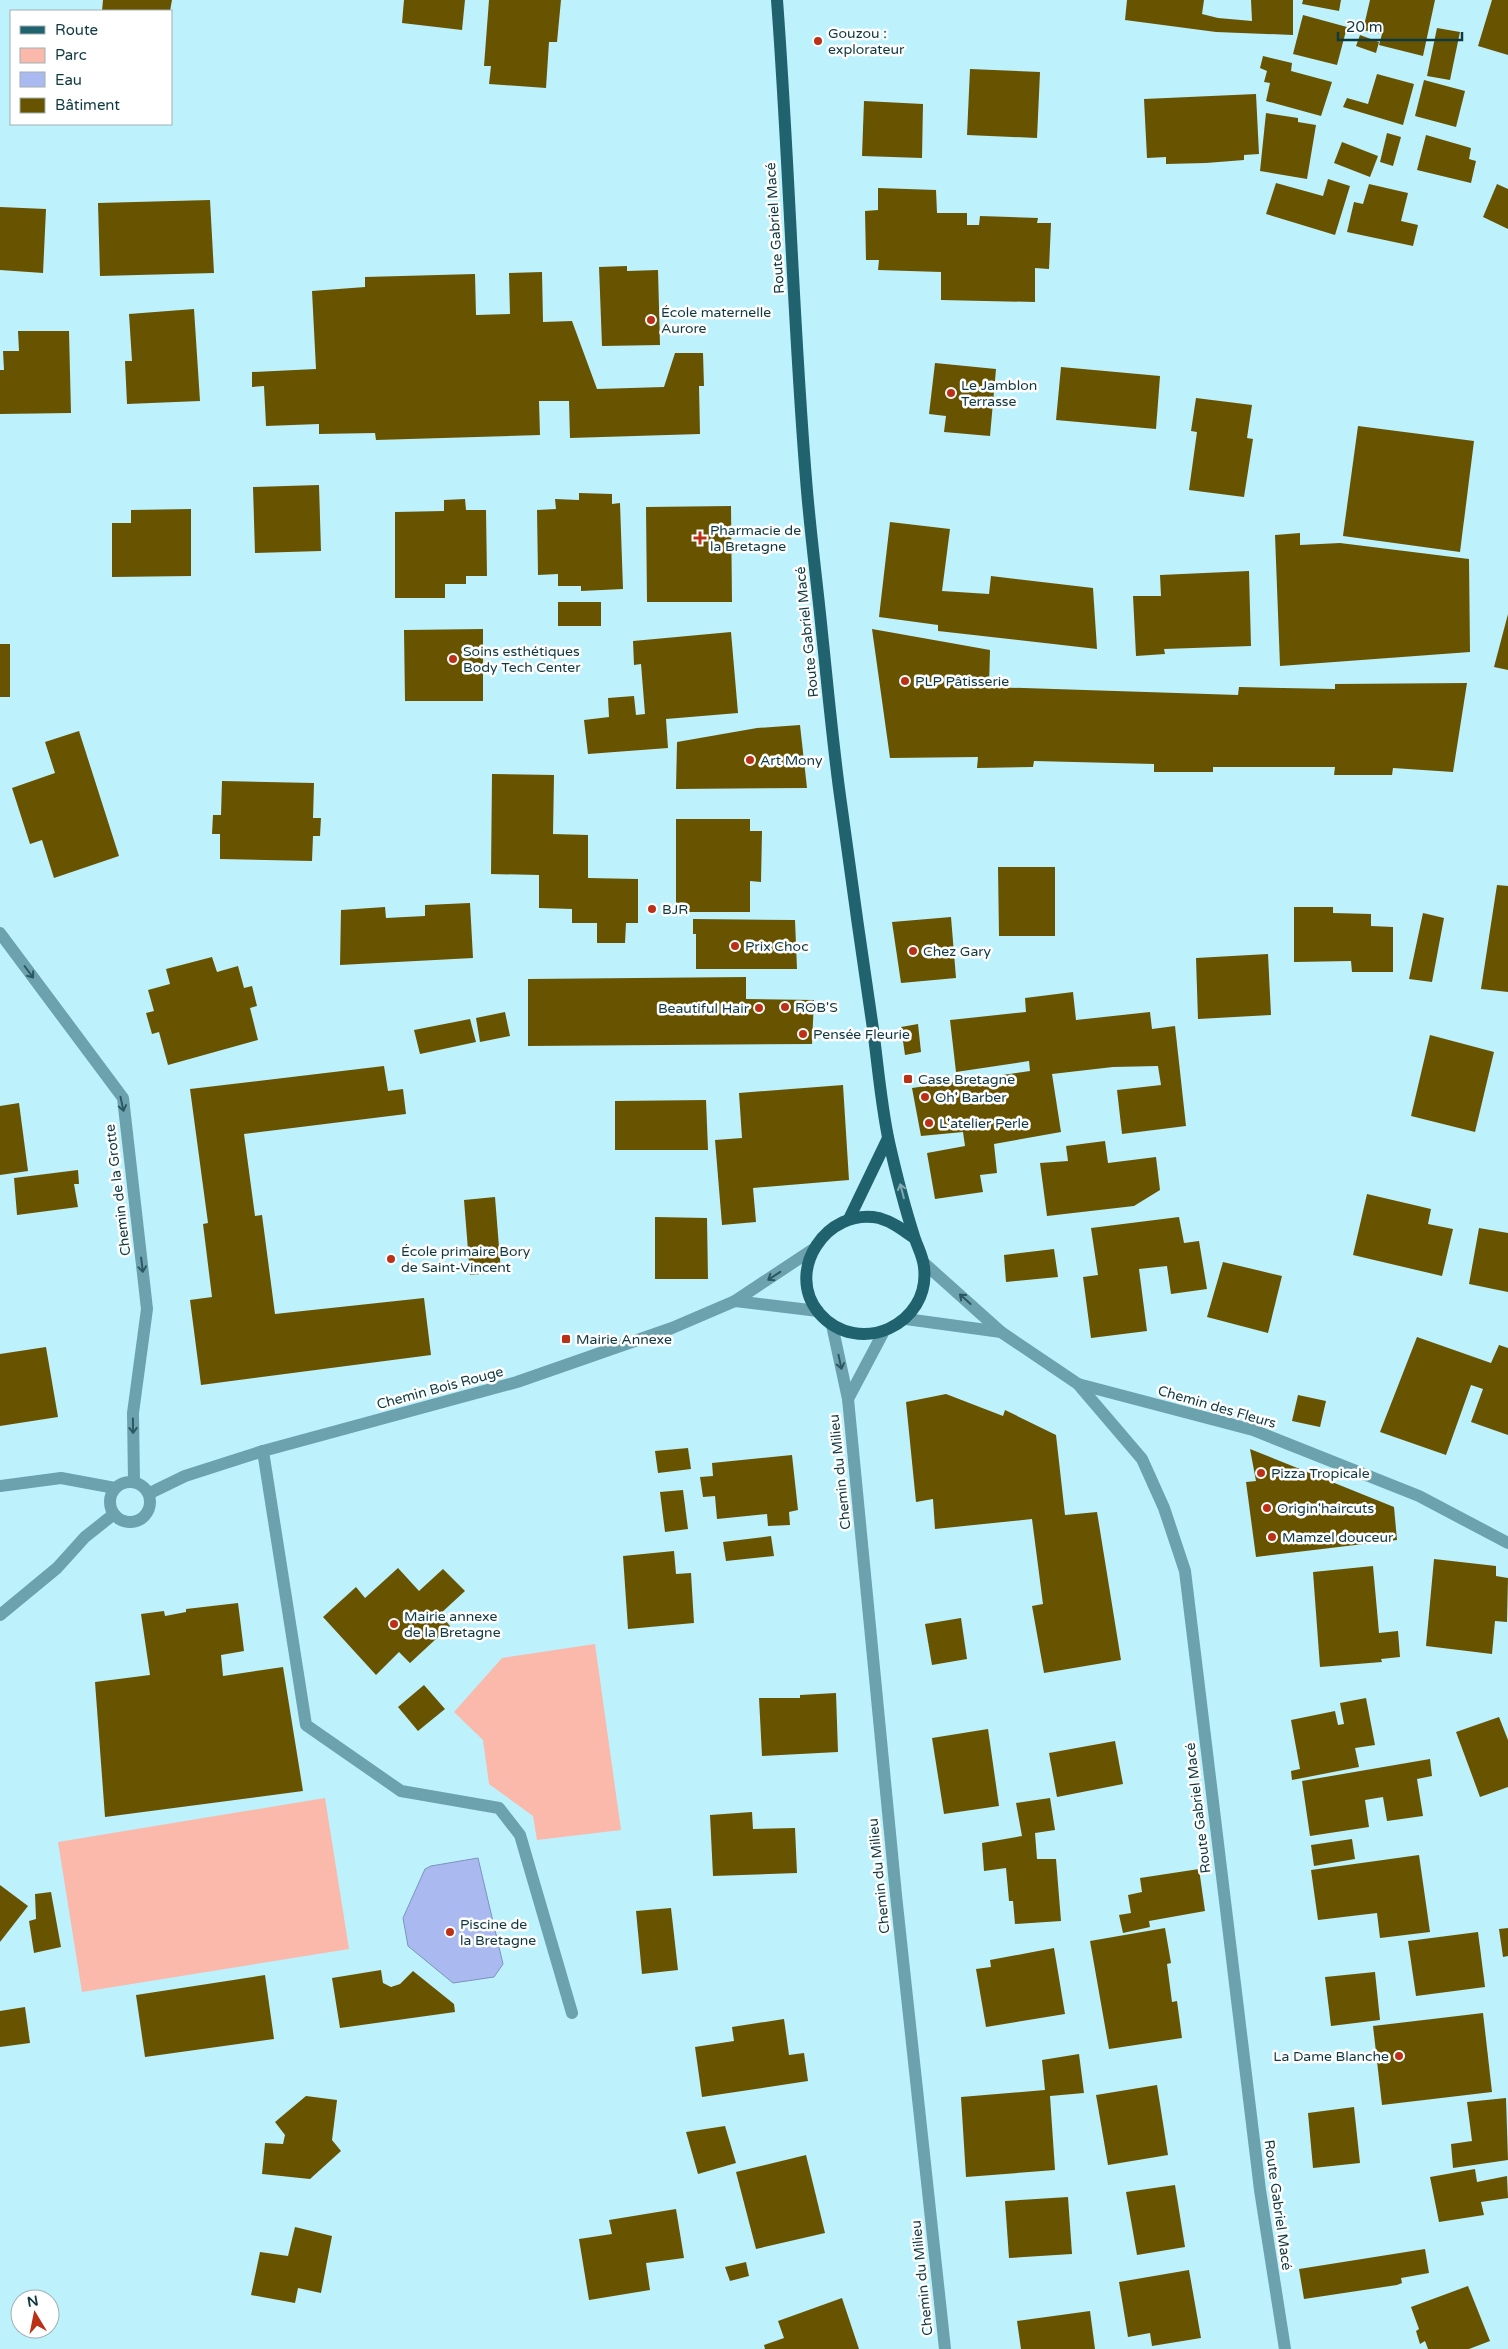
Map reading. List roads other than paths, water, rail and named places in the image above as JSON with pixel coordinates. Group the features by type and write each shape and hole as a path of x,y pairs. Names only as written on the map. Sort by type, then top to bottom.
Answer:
{"main road":[{"name":"Route Gabriel Macé","path":"777,0 806,480 840,800 888,1138 914,1238"},
{"path":"849,1219 888,1138"},
{"path":"864,1217 881,1219 895,1224 914,1238 924,1263 925,1283 918,1303 906,1319 883,1333 865,1335 848,1333 832,1325 818,1311 810,1297 806,1281 807,1265 812,1250 833,1226 849,1219 864,1217"}],"street":[{"name":"Chemin de la Grotte","path":"0,933 123,1098 147,1309 133,1413 134,1482"},
{"name":"Chemin Bois Rouge","path":"150,1493 185,1476 264,1451 518,1382 672,1328 735,1301 812,1250"},
{"name":"Route Gabriel Macé","path":"924,1263 1001,1332 1078,1384 1142,1459 1164,1508 1185,1571 1260,2190 1285,2349"},
{"path":"735,1301 818,1311"},
{"name":"Route Gabriel Macé","path":"906,1319 1001,1332"},
{"name":"Chemin du Milieu","path":"832,1325 848,1399 897,1905 945,2349"},
{"name":"Chemin du Milieu","path":"848,1399 883,1333"},
{"name":"Chemin des Fleurs","path":"1078,1384 1254,1430 1418,1496 1508,1543"},
{"path":"264,1451 306,1725 401,1791 499,1808 520,1836 572,2013"},
{"path":"0,1486 61,1478 115,1488 127,1482 134,1482 140,1484 150,1493 152,1500 148,1512 139,1520 126,1522 114,1514 110,1501 115,1488"},
{"path":"0,1615 57,1568 85,1538 114,1514"}],"water":[{"name":"Piscine de la Bretagne","path":"478,1858 503,1964 494,1977 453,1983 408,1946 403,1918 425,1869 431,1866"}],"place":[{"name":"Gouzou : explorateur","path":"818,41"},
{"name":"École maternelle Aurore","path":"651,320"},
{"name":"Le Jamblon Terrasse","path":"951,393"},
{"name":"Pharmacie de la Bretagne","path":"700,538"},
{"name":"Soins esthétiques Body Tech Center","path":"453,659"},
{"name":"PLP Pâtisserie","path":"905,681"},
{"name":"Art Mony","path":"750,760"},
{"name":"BJR","path":"652,909"},
{"name":"Prix Choc","path":"735,946"},
{"name":"Chez Gary","path":"913,951"},
{"name":"ROB'S","path":"785,1007"},
{"name":"Beautiful Hair","path":"759,1008"},
{"name":"Pensée Fleurie","path":"803,1034"},
{"name":"Case Bretagne","path":"908,1079"},
{"name":"Oh' Barber","path":"925,1097"},
{"name":"L'atelier Perle","path":"929,1123"},
{"name":"École primaire Bory de Saint-Vincent","path":"391,1259"},
{"name":"Mairie Annexe","path":"566,1339"},
{"name":"Pizza Tropicale","path":"1261,1473"},
{"name":"Origin'haircuts","path":"1267,1508"},
{"name":"Mamzel douceur","path":"1272,1537"},
{"name":"Mairie annexe de la Bretagne","path":"394,1624"},
{"name":"Piscine de la Bretagne","path":"450,1932"},
{"name":"La Dame Blanche","path":"1399,2056"}]}
